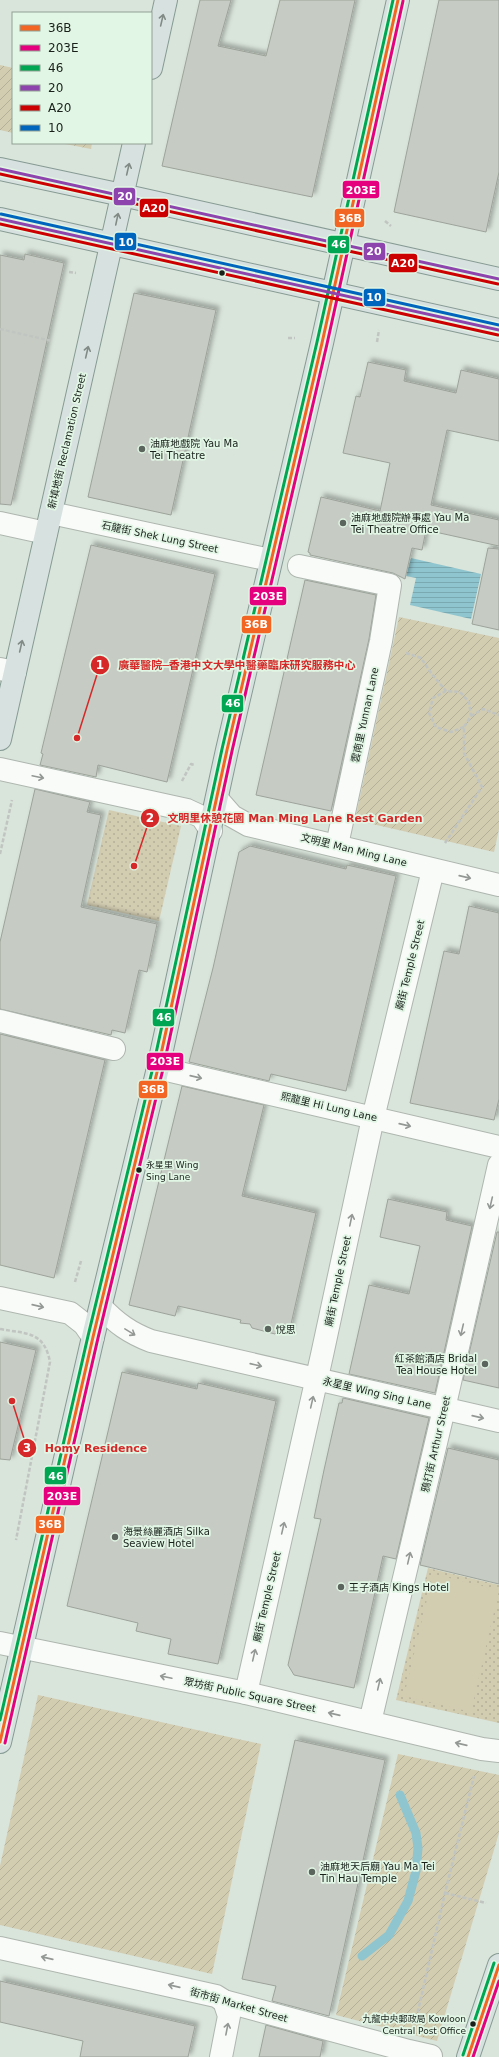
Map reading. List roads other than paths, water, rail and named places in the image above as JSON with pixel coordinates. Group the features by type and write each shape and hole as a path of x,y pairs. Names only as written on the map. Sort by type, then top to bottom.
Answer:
{"main road":[{"path":"152,63 166,0"},
{"path":"0,1742 93,1337 158,1068 270,560 333,294 398,0"},
{"name":"新填地街 Reclamation Street","path":"0,739 7,671 48,523 134,144"},
{"path":"0,169 499,279"},
{"path":"0,219 499,330"},
{"path":"468,2057 499,1965"}],"street":[{"name":"石龍街 Shek Lung Street","path":"0,523 48,523 220,550 270,560"},
{"name":"雲南里 Yunnan Lane","path":"299,566 390,585 381,641 337,845"},
{"path":"0,769 187,810 202,817 211,831"},
{"name":"文明里 Man Ming Lane","path":"218,800 232,816 248,825 337,845 433,870 499,885"},
{"name":"廟街 Temple Street","path":"246,1693 317,1379 373,1118 433,870"},
{"path":"0,1021 114,1049"},
{"name":"熙龍里 Hi Lung Lane","path":"158,1068 499,1147"},
{"name":"鴉打街 Arthur Street","path":"370,1722 444,1409 499,1165"},
{"path":"0,1298 70,1313 84,1324 93,1337"},
{"name":"永星里 Wing Sing Lane","path":"101,1307 116,1323 134,1335 151,1341 499,1421"},
{"name":"眾坊街 Public Square Street","path":"0,1643 246,1693 499,1751"},
{"name":"街市街 Market Street","path":"0,1948 216,1996 224,2001 431,2056"},
{"path":"221,2057 229,2016 224,2001"}],"water":[{"path":"411,558 481,574 471,619 410,605 416,578 406,576"}],"waterway":[{"path":"362,1956 389,1935 408,1901 416,1871 418,1848 416,1833 400,1795"}],"place":[{"name":"油麻地戲院 Yau Ma Tei Theatre","path":"142,449"},
{"name":"油麻地戲院辦事處 Yau Ma Tei Theatre Office","path":"343,523"},
{"name":"廣華醫院─香港中文大學中醫藥臨床研究服務中心","path":"77,738"},
{"name":"文明里休憩花園 Man Ming Lane Rest Garden","path":"134,866"},
{"name":"永星里 Wing Sing Lane","path":"139,1170"},
{"name":"悅思","path":"268,1329"},
{"name":"紅茶館酒店 Bridal Tea House Hotel","path":"485,1364"},
{"name":"Homy Residence","path":"12,1401"},
{"name":"海景絲麗酒店 Silka Seaview Hotel","path":"115,1537"},
{"name":"王子酒店 Kings Hotel","path":"341,1587"},
{"name":"油麻地天后廟 Yau Ma Tei Tin Hau Temple","path":"312,1872"},
{"name":"九龍中央郵政局 Kowloon Central Post Office","path":"473,2024"}]}
